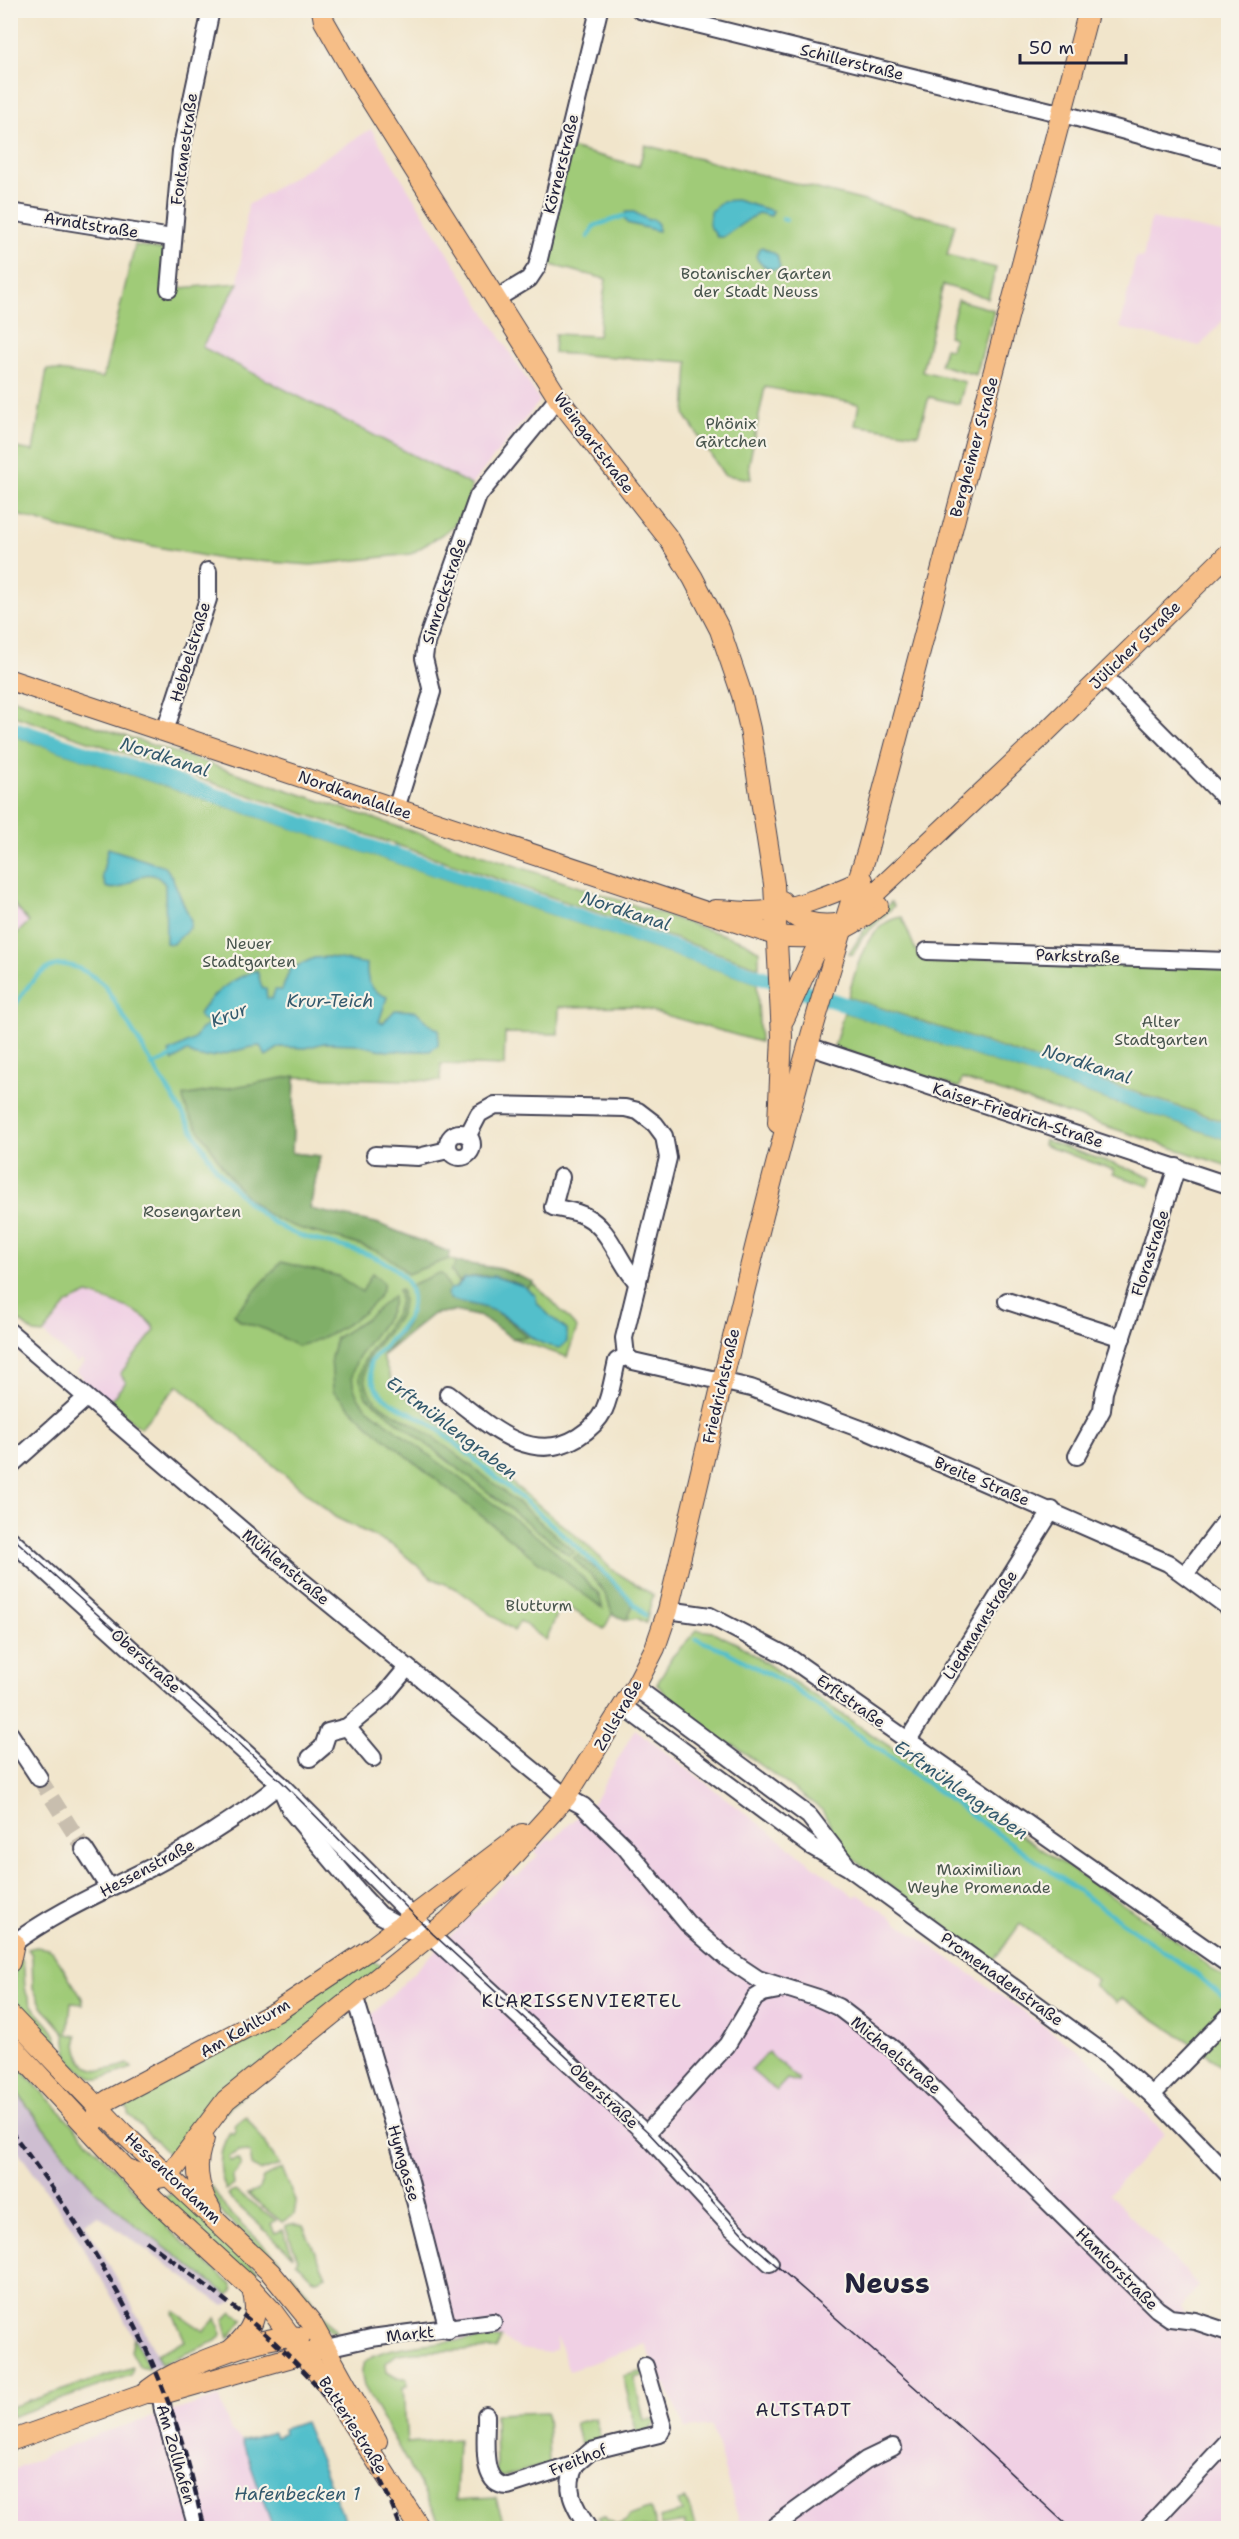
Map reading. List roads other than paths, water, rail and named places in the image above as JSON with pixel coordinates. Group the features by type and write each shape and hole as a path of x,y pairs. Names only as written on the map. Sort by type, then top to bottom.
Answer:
{"main road":[{"name":"Weingartstraße","path":"322,10 328,29 355,75 558,398 669,539 693,578 720,630 733,665 750,729 774,884 792,929"},
{"name":"Bergheimer Straße","path":"818,984 844,927 1089,10"},
{"name":"Jülicher Straße","path":"844,927 897,871 1041,737 1228,554"},
{"name":"Nordkanalallee","path":"10,680 700,910 792,929"},
{"name":"Jülicher Straße","path":"878,906 987,801 1041,737"},
{"path":"808,1046 796,1022 779,971 792,929 834,894 893,864 954,807 968,805"},
{"path":"792,929 833,910 856,883"},
{"path":"792,929 844,927 878,906"},
{"path":"796,1022 818,984 878,906"},
{"name":"Nordkanalallee","path":"700,910 751,912 792,929"},
{"path":"792,929 844,927"},
{"path":"792,929 816,970 818,984 796,1022"},
{"name":"Friedrichstraße","path":"775,1162 796,1022"},
{"name":"Friedrichstraße","path":"668,1610 775,1162 808,1046"},
{"name":"Zollstraße","path":"431,1936 498,1872 566,1797 635,1687 655,1648 668,1610"},
{"name":"Zollstraße","path":"406,1922 469,1872 553,1812"},
{"name":"Am Kehlturm","path":"99,2108 120,2093 209,2049 276,2012 406,1922"},
{"path":"125,2168 153,2179 169,2176 232,2095 431,1936"},
{"name":"Hessentordamm","path":"13,2015 99,2108 169,2176 216,2217 294,2300 326,2348"},
{"name":"Hessentordamm","path":"10,2044 168,2212 252,2289 306,2354"},
{"path":"99,2108 95,2124 99,2141"},
{"path":"215,2116 202,2143 197,2168 202,2193 216,2217"},
{"path":"227,2353 252,2328 256,2304 252,2289"},
{"path":"270,2363 284,2350 292,2336 297,2313 294,2300"},
{"path":"10,2441 155,2389 227,2353 272,2338 292,2336 326,2348"},
{"path":"155,2389 326,2348"},
{"name":"Batteriestraße","path":"326,2348 390,2465 401,2496"},
{"name":"Batteriestraße","path":"306,2354 401,2496 420,2529"}],"street":[{"name":"Fontanestraße","path":"169,289 172,238 189,105 211,10"},
{"name":"Körnerstraße","path":"496,299 529,279 537,267 599,10"},
{"name":"Schillerstraße","path":"640,10 1063,114 1228,159"},
{"name":"Arndtstraße","path":"10,212 172,238"},
{"name":"Simrockstraße","path":"396,809 432,692 424,658 426,644 468,520 478,496 558,398"},
{"name":"Hebbelstraße","path":"165,731 208,599 208,571"},
{"path":"1104,676 1228,801"},
{"name":"Parkstraße","path":"927,951 1228,961"},
{"name":"Kaiser-Friedrich-Straße","path":"808,1046 1228,1185"},
{"path":"375,1155 418,1157 448,1150 456,1157 470,1153 472,1143 468,1135 479,1114 495,1105 625,1108 638,1111 651,1120 664,1136 667,1166 624,1338 626,1356 617,1361 605,1408 598,1420 575,1439 554,1447 519,1444 448,1394"},
{"name":"Florastraße","path":"1077,1456 1102,1410 1104,1392 1177,1167"},
{"path":"561,1177 553,1207 582,1215 595,1223 606,1234 624,1267 638,1283"},
{"path":"1007,1301 1122,1338"},
{"name":"Mühlenstraße","path":"10,1332 407,1668 566,1797"},
{"name":"Breite Straße","path":"626,1356 633,1361 751,1388 848,1424 1052,1510 1168,1563 1228,1607"},
{"path":"10,1466 86,1398"},
{"name":"Liedmannstraße","path":"908,1740 1052,1510"},
{"path":"1186,1574 1228,1518"},
{"name":"Oberstraße","path":"10,1539 204,1712 280,1784 406,1922 431,1936 646,2134 731,2227 770,2263"},
{"name":"Erftstraße","path":"668,1610 710,1616 787,1656 1228,1964"},
{"path":"310,1758 323,1747 328,1731 347,1727 382,1698 407,1668"},
{"name":"Promenadenstraße","path":"635,1687 809,1816 848,1867"},
{"name":"Promenadenstraße","path":"624,1707 811,1846 848,1867 1109,2057 1152,2095 1228,2174"},
{"path":"347,1727 374,1758"},
{"path":"10,1734 39,1778"},
{"name":"Hessenstraße","path":"11,1949 44,1921 203,1839 256,1804 280,1784"},
{"name":"Michaelstraße","path":"566,1797 584,1806 624,1846 700,1936 748,1974 838,2007 883,2040 938,2090 1049,2201"},
{"path":"84,1849 109,1888"},
{"path":"748,1974 754,1984 755,1998"},
{"path":"646,2134 726,2044 755,1998 763,1993 786,1989"},
{"name":"Hymgasse","path":"355,1998 410,2181 448,2330"},
{"path":"1152,2095 1227,2018"},
{"name":"Hamtorstraße","path":"1049,2201 1163,2314 1228,2332"},
{"name":"Markt","path":"326,2348 371,2338 448,2330 493,2322"},
{"name":"Freithof","path":"486,2415 488,2469 497,2484 508,2486 576,2464 591,2451 662,2431 645,2367"},
{"name":"Am Zollhafen","path":"155,2389 197,2529"},
{"path":"1146,2529 1228,2441"},
{"path":"772,2529 866,2460 893,2447"},
{"path":"576,2464 569,2484 570,2496 588,2529"}],"water":[{"path":"736,200 773,211 771,216 758,213 723,237 717,237 709,225 710,212 723,201"},
{"path":"626,212 634,212 648,220 653,219 658,224 658,231 627,223 624,217"},
{"path":"762,247 777,255 780,268 770,269 760,263 756,256"},
{"path":"108,848 165,867 171,875 191,921 190,928 173,944 166,943 165,884 150,874 121,887 114,889 106,887 102,876"},
{"name":"Krur-Teich","path":"329,957 367,964 370,985 387,997 379,1022 383,1023 395,1010 416,1011 433,1027 439,1029 438,1045 430,1051 387,1051 355,1044 324,1043 306,1048 280,1047 266,1056 260,1046 211,1057 194,1055 187,1051 173,1061 169,1052 193,1040 201,1029 210,1024 200,1018 199,1014 217,992 232,982 257,970 262,988 266,989 267,998 272,999 275,990 282,990 290,969 314,958"},
{"path":"493,1276 523,1286 535,1295 538,1304 567,1330 567,1342 560,1348 541,1343 497,1312 450,1299 447,1294 465,1278"},
{"name":"Hafenbecken 1","path":"304,2422 348,2528 273,2528 242,2441 273,2432 275,2437 284,2434 283,2429"}],"waterway":[{"path":"588,237 594,226 624,216"},
{"name":"Nordkanal","path":"10,727 1228,1132"},
{"name":"Erftmühlengraben","path":"10,1014 30,984 50,967 61,965 74,967 89,974 105,986 215,1167 241,1196 261,1214 295,1234 370,1255 388,1264 402,1275 410,1290 409,1315 400,1330 370,1363 371,1375 380,1393 442,1432 528,1504 588,1558 645,1615"},
{"name":"Krur","path":"152,1066 175,1055"},
{"name":"Erftmühlengraben","path":"696,1639 722,1649 787,1684 1197,1975 1228,2001"}],"tunnel":[{"path":"39,1778 84,1849"}],"tram line":[{"path":"10,1535 282,1782 433,1934 648,2132 753,2245 977,2442 1070,2528"}],"railway":[{"path":"10,2130 75,2223 105,2270 131,2318 174,2418 203,2528"},
{"path":"146,2241 226,2301 297,2364 328,2399 356,2437 380,2480 401,2528"}],"district":[{"name":"KLARISSENVIERTEL","path":"582,2001"},
{"name":"Neuss","path":"887,2283"},
{"name":"ALTSTADT","path":"804,2410"}],"park label":[{"name":"Botanischer Garten der Stadt Neuss","path":"756,282"},
{"name":"Phönix Gärtchen","path":"731,432"},
{"name":"Neuer Stadtgarten","path":"249,952"},
{"name":"Alter Stadtgarten","path":"1161,1030"},
{"name":"Rosengarten","path":"192,1211"},
{"name":"Blutturm","path":"539,1605"},
{"name":"Maximilian Weyhe Promenade","path":"979,1878"}]}
